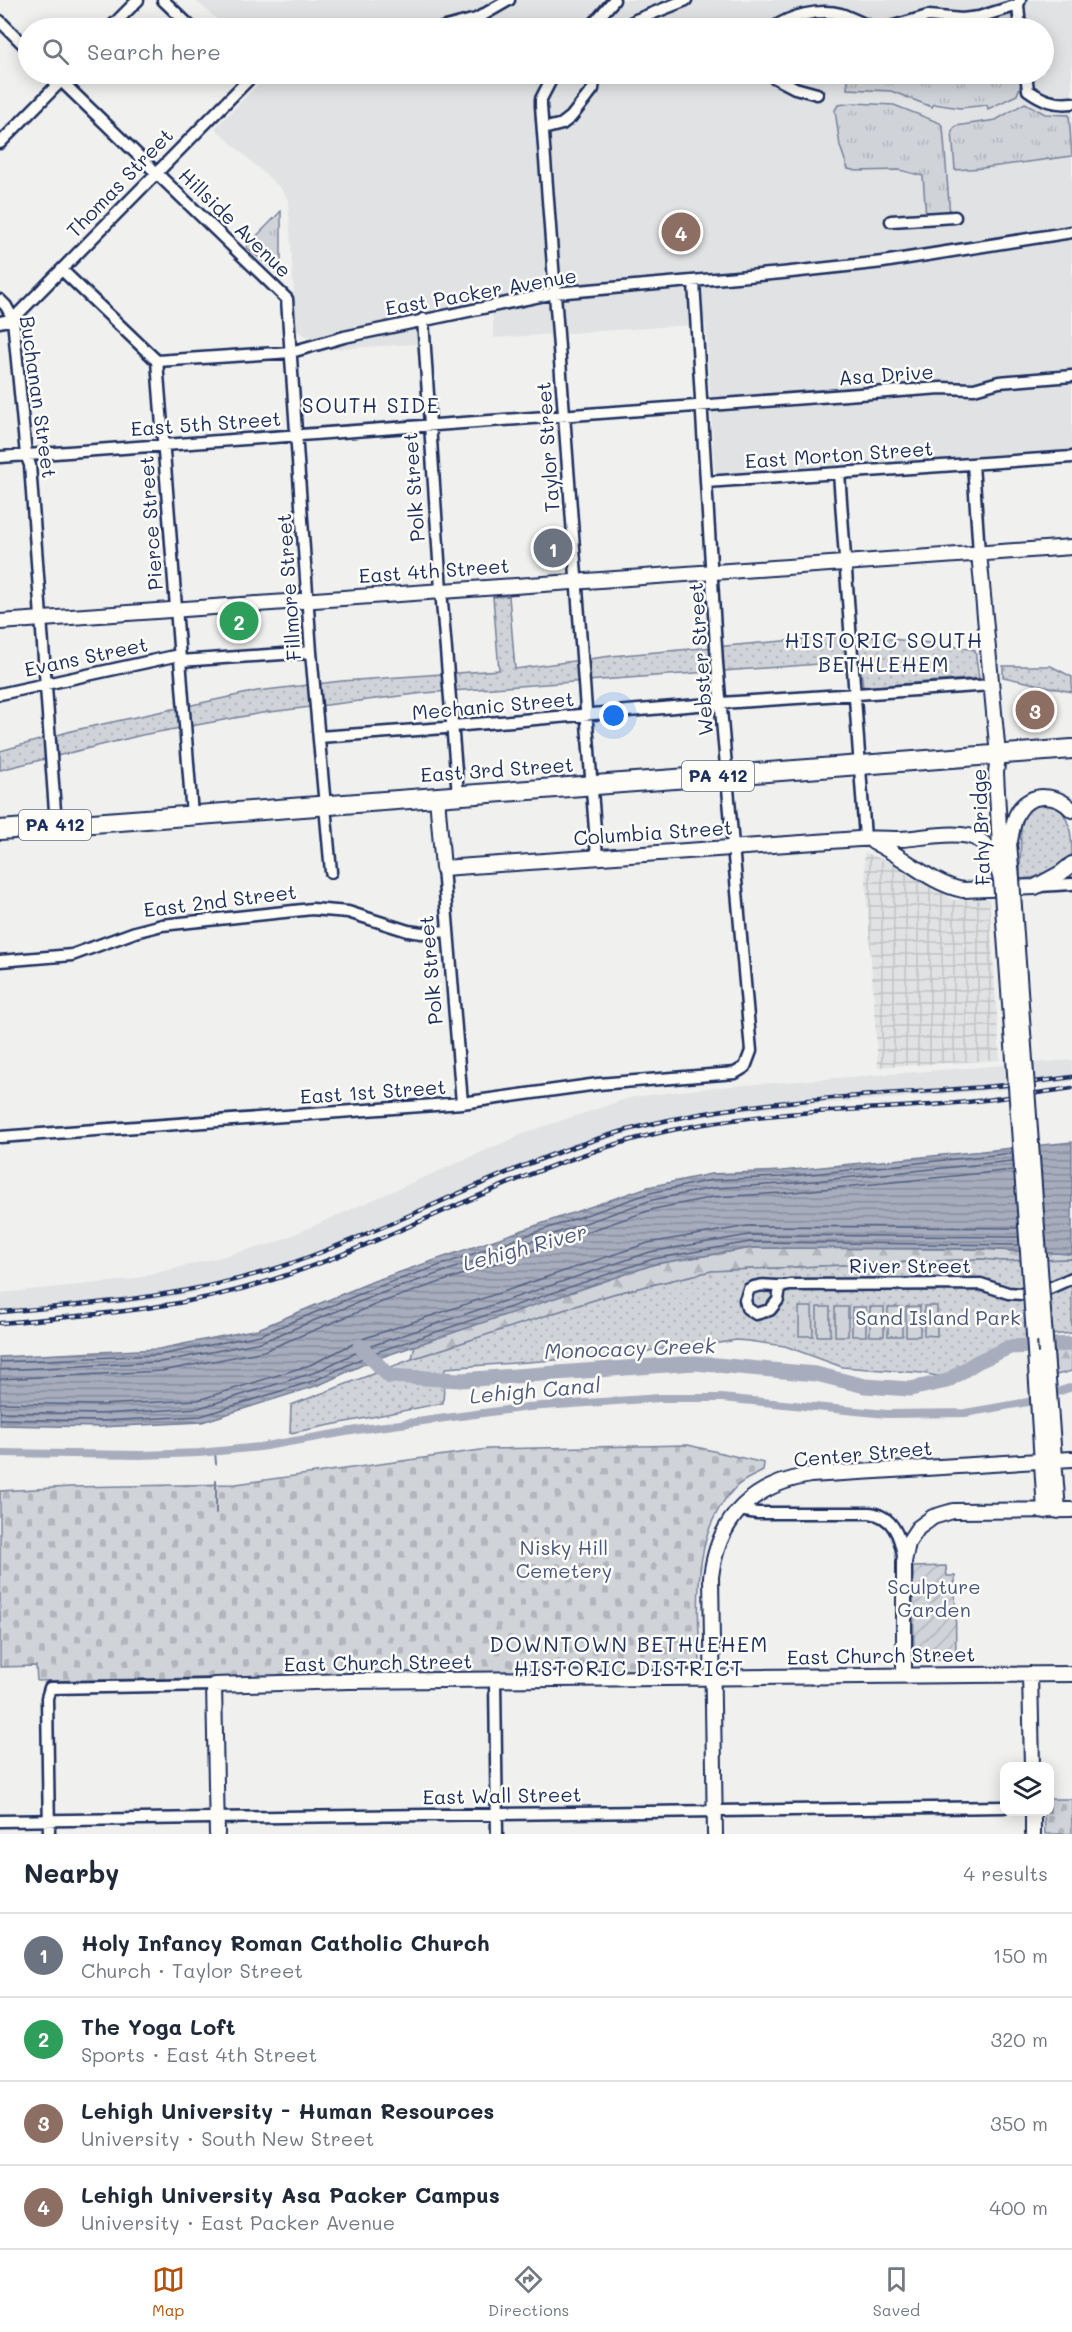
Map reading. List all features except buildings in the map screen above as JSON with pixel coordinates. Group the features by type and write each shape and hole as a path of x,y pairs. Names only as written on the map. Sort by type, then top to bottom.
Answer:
{"highway":[{"name":"PA 412","path":"998,754 1072,749"},
{"name":"East 3rd Street","path":"0,830 998,754"}],"main road":[{"name":"East 4th Street","path":"0,622 1072,547"},
{"path":"979,553 998,754"},
{"name":"Fahy Bridge","path":"998,754 1005,771 1009,843 1007,879"},
{"name":"Fahy Bridge","path":"998,754 996,773 1007,879 1048,1456 1058,1510"},
{"name":"Polk Street","path":"437,797 443,868"},
{"path":"1009,843 1016,814 1026,803 1042,797 1054,797 1072,810"},
{"name":"Columbia Street","path":"443,868 865,838 901,839 955,835 973,837 982,842 993,854 1007,879"},
{"path":"865,838 887,848 955,888 976,891 1035,887 1072,864"},
{"name":"Center Street","path":"715,1834 710,1601 712,1567 724,1530 739,1510 770,1486 810,1475 1048,1456 1072,1459"},
{"path":"904,1674 904,1562 908,1543 918,1528 944,1512 1058,1510"},
{"path":"1030,1674 1032,1762"},
{"name":"East Church Street","path":"214,1685 348,1681 1072,1674"},
{"path":"214,1685 217,1834"},
{"path":"1033,1816 1033,1834"}],"street":[{"path":"120,18 138,0"},
{"path":"163,0 182,18"},
{"path":"478,18 509,0"},
{"path":"599,18 614,0"},
{"path":"641,18 686,0"},
{"path":"970,18 1019,2 1020,18"},
{"path":"792,18 824,12 850,18"},
{"path":"921,18 928,16 951,18"},
{"path":"2,28 18,41"},
{"path":"0,143 54,84"},
{"name":"Hillside Avenue","path":"69,84 287,299"},
{"name":"Thomas Street","path":"14,319 156,172 236,84"},
{"name":"Taylor Street","path":"549,84 542,99 543,129 597,856"},
{"path":"543,129 566,122 593,89 594,84"},
{"path":"787,84 816,94"},
{"path":"1027,84 1028,90 1042,100 1062,104 1072,103"},
{"path":"891,221 955,217"},
{"name":"East Packer Avenue","path":"157,360 291,352 329,340 555,293 789,273 957,251 1072,232"},
{"path":"62,270 157,360"},
{"name":"Webster Street","path":"694,282 721,704 751,1051 745,1067"},
{"name":"Fillmore Street","path":"287,299 311,652 331,872"},
{"name":"Buchanan Street","path":"0,300 14,319 26,455 30,465 56,825"},
{"path":"0,322 14,319"},
{"name":"Polk Street","path":"423,319 441,590 458,795"},
{"name":"Pierce Street","path":"157,360 192,814"},
{"name":"Asa Drive","path":"702,406 941,388 974,389 999,381 1072,376"},
{"name":"East 5th Street","path":"0,457 702,406"},
{"name":"East Morton Street","path":"706,482 1072,457"},
{"path":"973,464 979,553"},
{"path":"839,473 865,838"},
{"name":"Evans Street","path":"0,694 180,658 311,652"},
{"name":"Mechanic Street","path":"319,737 721,704 992,686"},
{"name":"Polk Street","path":"443,868 462,1103"},
{"path":"1035,887 1072,884"},
{"name":"East 2nd Street","path":"0,962 72,955 135,932 173,923 312,909 348,912 408,931 422,933 447,931"},
{"name":"East 1st Street","path":"0,1137 462,1103 598,1084 735,1073 745,1067"},
{"name":"River Street","path":"780,1288 790,1285 981,1284 1008,1293 1034,1295 1072,1278"},
{"path":"739,1510 757,1513 870,1513 880,1515 894,1526 904,1562"},
{"path":"495,1681 497,1834"},
{"name":"East Church Street","path":"49,1821 47,1698 50,1688 214,1685"},
{"name":"East Wall Street","path":"0,1821 1000,1807"},
{"path":"49,1821 49,1834"}],"shaded area":[{"path":"195,0 1072,0 1072,449 715,475 706,324 494,338 492,313 416,325 417,344 332,349 299,332 296,327 288,199 280,188 215,128 259,84 1054,84 1054,18 216,18"},
{"path":"864,852 909,870 953,900 989,899 1000,1060 878,1067"},
{"path":"1072,1060 1072,1081 1000,1090 790,1106 724,1113 673,1122 567,1152 510,1174 345,1246 238,1282 181,1296 146,1301 0,1315 0,1293 129,1280 272,1244 530,1131 633,1097 707,1088"}],"green space":[{"path":"1011,13 1012,18 956,18"},
{"path":"848,84 1021,84 1017,95 988,109 987,105 960,108 934,104 932,107 891,91 847,89"},
{"path":"854,103 894,105 940,123 943,127 950,216 926,217 923,176 900,170 857,171 848,169 840,146 835,110 838,105"},
{"path":"1025,103 1045,114 1069,115 1072,156 955,170 952,131 956,126 996,120"},
{"path":"281,211 281,273 279,275 246,247"},
{"path":"509,596 515,669 611,656 852,635 975,650 979,678 863,687 860,661 424,693 262,713 142,735 0,770 0,751 75,730 257,691 342,681 499,670 493,597"},
{"path":"1003,666 1051,666 1072,677 1072,692 1003,677"},
{"path":"1039,804 1048,804 1062,812 1069,826 1072,853 1067,862 1050,875 1020,879 1021,821 1027,811"},
{"path":"752,1248 981,1249 1072,1254 1072,1259 1002,1261 981,1259 712,1271 613,1294 412,1359 415,1345 655,1264"},
{"name":"Sand Island Park","path":"981,1259 1002,1261 1072,1259 1072,1333 1039,1336 1005,1347 947,1378 922,1373 842,1367 785,1346 736,1340 692,1348 657,1349 636,1354 445,1368 443,1403 290,1433 291,1405 412,1359 613,1294 712,1271"},
{"path":"920,1306 920,1336 906,1336 906,1307"},
{"path":"924,1306 937,1306 937,1336 924,1335"},
{"path":"799,1307 812,1307 813,1336 799,1336"},
{"path":"817,1307 830,1307 830,1336 817,1336"},
{"path":"835,1307 848,1307 848,1336 835,1336"},
{"path":"852,1307 866,1307 866,1336 852,1336"},
{"path":"870,1307 884,1307 884,1336 870,1336"},
{"path":"888,1307 902,1307 902,1336 888,1336"},
{"path":"1072,1348 1072,1371 1056,1375 1054,1350"},
{"name":"Nisky Hill Cemetery","path":"688,1445 764,1463 763,1471 735,1488 720,1506 710,1527 703,1550 700,1574 700,1669 37,1681 36,1666 0,1667 0,1491 70,1487 236,1484 488,1449"},
{"name":"Sculpture Garden","path":"946,1566 947,1576 955,1576 956,1659 917,1660 914,1656 913,1567"},
{"path":"1054,1799 1072,1799 1072,1834 1045,1834 1044,1816 1054,1816"}],"water":[{"name":"Lehigh River","path":"1072,1142 1072,1254 981,1249 752,1248 655,1264 373,1360 319,1385 202,1422 100,1427 0,1425 0,1357 159,1349 258,1329 374,1281 648,1187 711,1174 782,1171"}],"waterway":[{"name":"Monocacy Creek","path":"360,1346 389,1376 460,1380 695,1363 816,1374 865,1386 910,1389 947,1381 977,1362 1010,1347 1072,1344"},
{"name":"Lehigh Canal","path":"0,1453 141,1455 199,1453 260,1447 363,1429 528,1407 660,1398 721,1398 887,1414 965,1413 1028,1402 1072,1387"},
{"path":"215,1451 216,1464"},
{"path":"216,1480 216,1513"}],"railway":[{"path":"0,1312 149,1296 223,1283 259,1273 336,1247 537,1160 620,1132 675,1118 788,1102 1016,1084 1072,1077"},
{"path":"0,1323 72,1317 179,1303 249,1287 371,1243 543,1170 586,1154 669,1130 747,1118 961,1103 1072,1088"}],"place":[{"name":"Lehigh University Asa Packer Campus","path":"681,232"},
{"name":"Holy Infancy Roman Catholic Church","path":"553,548"},
{"name":"The Yoga Loft","path":"239,621"},
{"name":"Lehigh University - Human Resources","path":"1035,710"}],"district":[{"name":"SOUTH SIDE","path":"371,406"},
{"name":"HISTORIC SOUTH BETHLEHEM","path":"884,653"},
{"name":"DOWNTOWN BETHLEHEM HISTORIC DISTRICT","path":"629,1657"}]}
